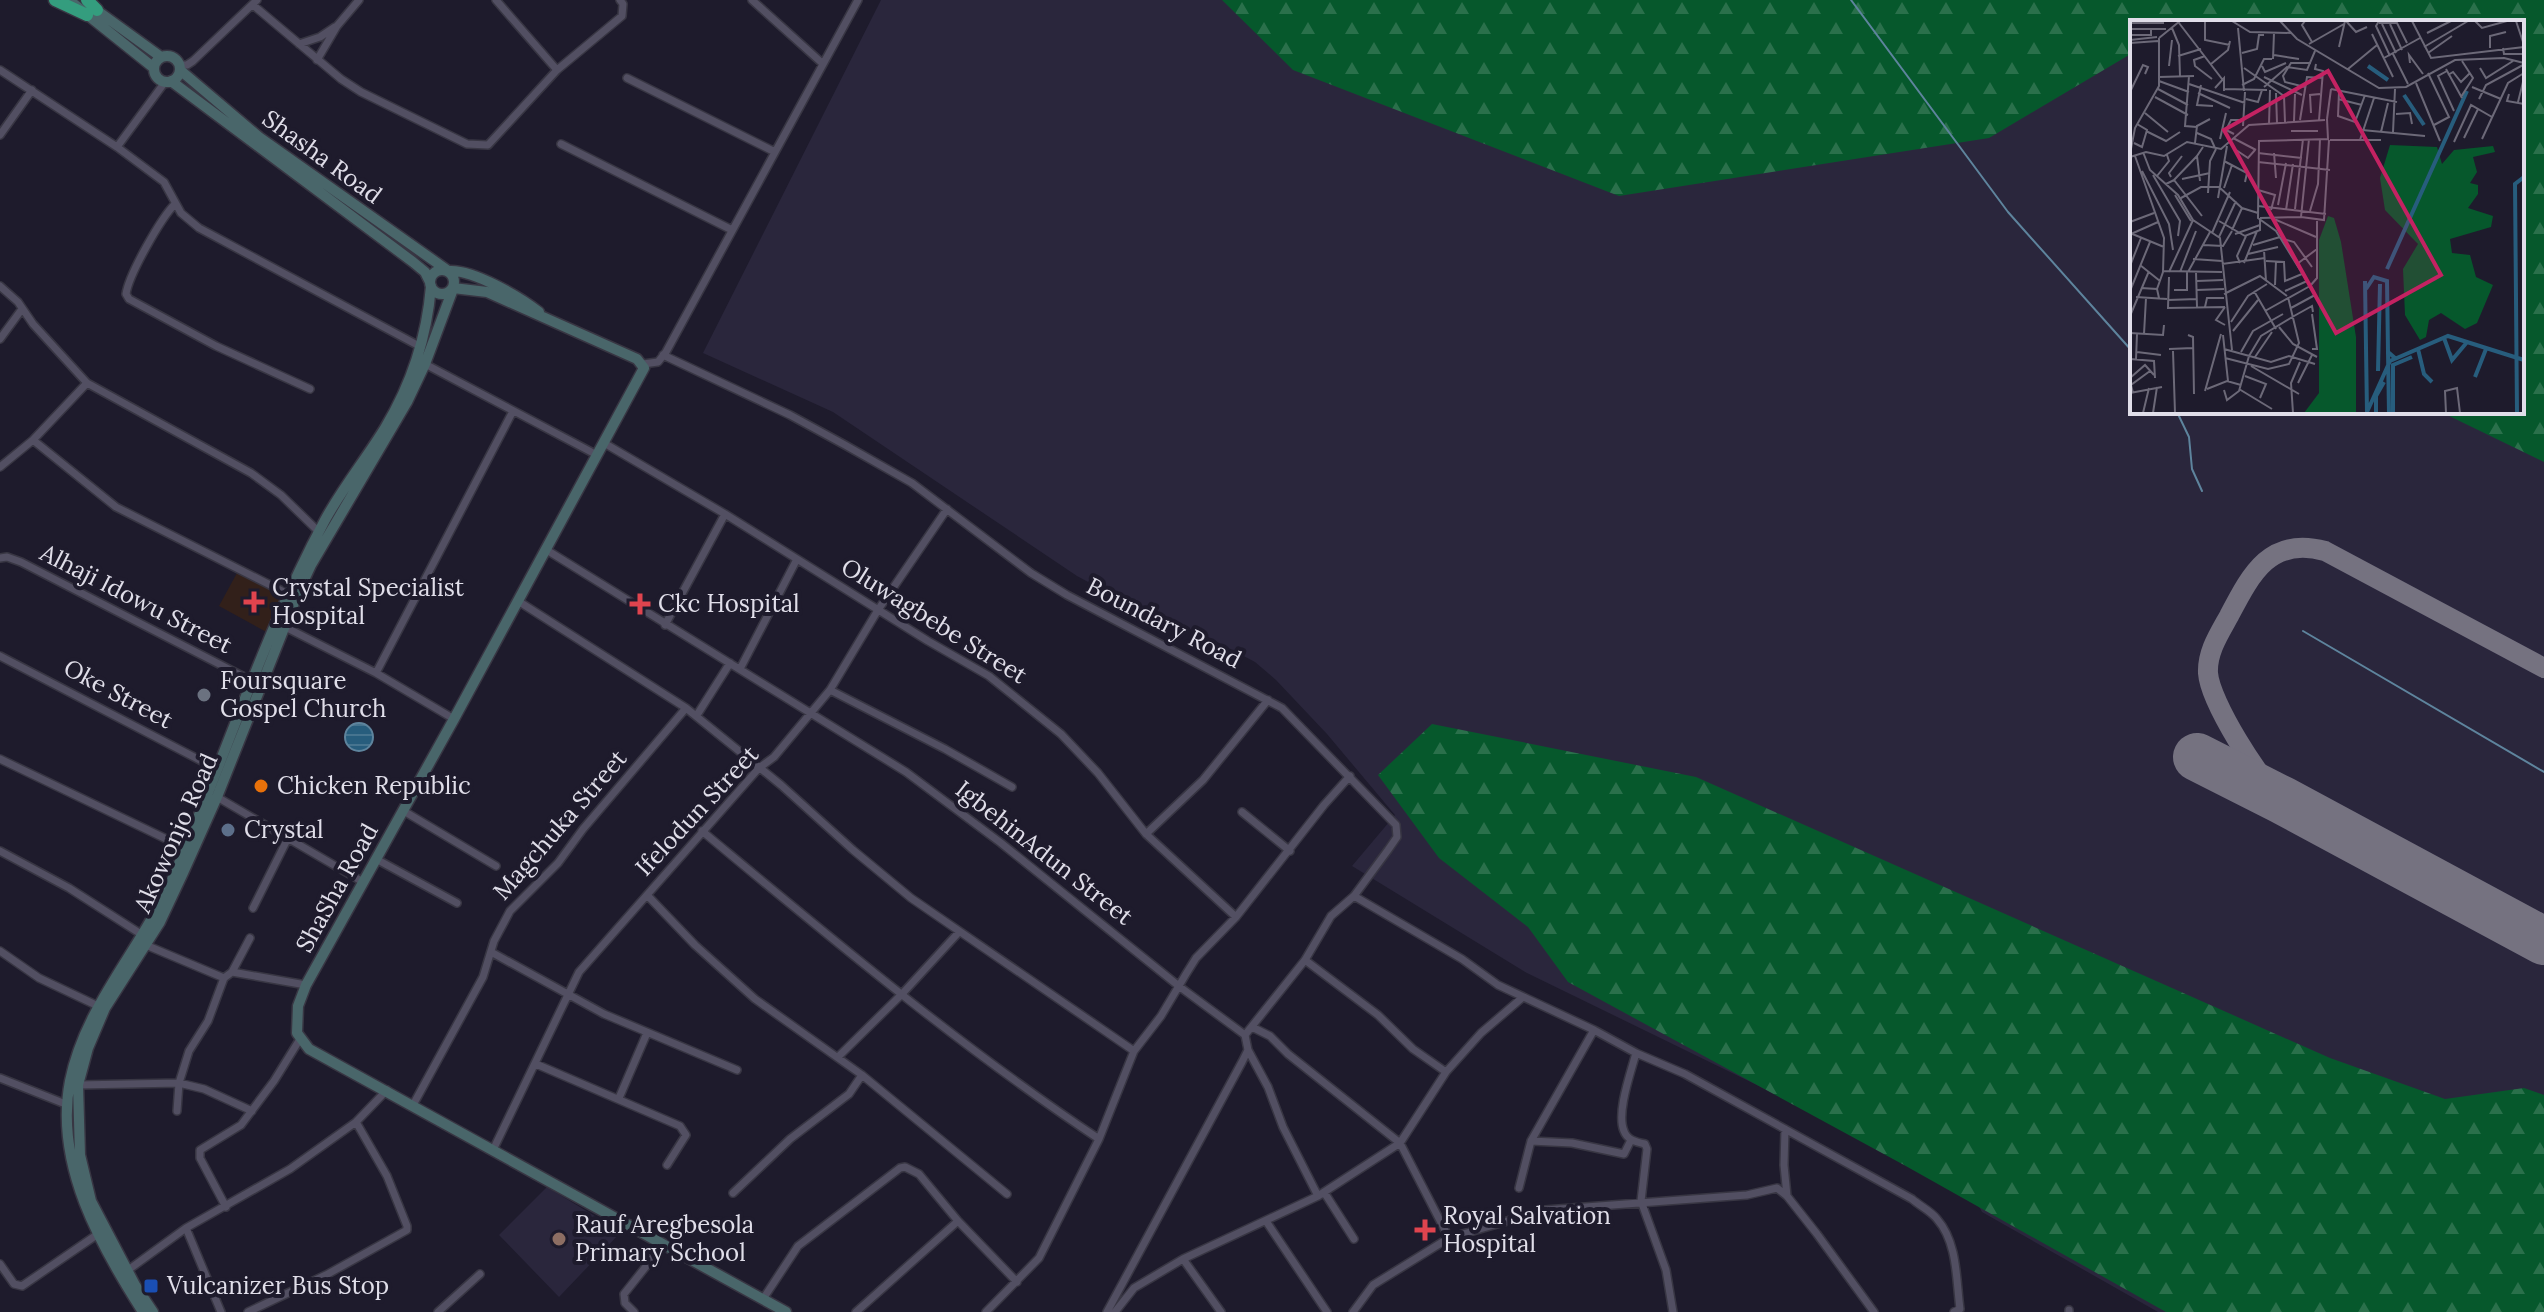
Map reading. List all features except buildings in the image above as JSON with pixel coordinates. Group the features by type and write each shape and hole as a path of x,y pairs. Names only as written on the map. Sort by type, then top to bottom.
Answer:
{"highway":[{"path":"55,0 92,13"},
{"path":"85,0 92,13"}],"main road":[{"path":"69,0 92,13 161,57 174,58 180,67 168,81 157,77 154,68 92,13"},
{"path":"154,68 161,57"},
{"name":"Shasha Road","path":"180,67 232,117 448,270 473,275 515,296 547,319"},
{"name":"Shasha Road","path":"168,81 413,262 425,272 430,284"},
{"path":"453,288 455,281 448,270 434,273 430,284 441,294 453,288 487,292 643,364"},
{"name":"Akowonjo Road","path":"143,1312 100,1221 84,1179 80,1155 78,1085 88,1048 105,1008 178,886 217,797 252,681 290,595 325,527 384,428 421,347 427,326 430,284"},
{"name":"Akowonjo Road","path":"153,1312 98,1234 84,1204 71,1144 70,1081 98,1006 144,941 217,769 226,760 285,627 325,527 388,438 425,364 453,288"},
{"name":"ShaSha Road","path":"300,1039 296,1017 306,985 635,387 643,364"},
{"path":"300,1039 309,1049 786,1312"}],"street":[{"path":"317,60 337,26 359,0"},
{"path":"496,0 557,70"},
{"path":"180,67 193,61 255,2 317,60 361,92 467,144 488,145 557,70 622,16 624,10 620,0"},
{"path":"752,0 822,63"},
{"path":"643,364 658,362 663,355 858,0"},
{"path":"299,44 320,37 337,26"},
{"path":"0,70 164,182 175,204 199,228 421,347"},
{"path":"627,78 773,151"},
{"path":"117,147 168,81"},
{"path":"0,135 32,90"},
{"path":"561,144 732,230"},
{"path":"175,204 162,220 129,282 126,294 129,299 216,346 310,389"},
{"path":"0,286 87,383 251,473 325,527"},
{"path":"0,339 22,309"},
{"name":"Boundary Road","path":"663,355 790,415 912,483 1031,573 1067,595 1268,700 1296,720 1396,825 1398,831 1388,850 1354,896 1331,916 1305,960 1245,1035"},
{"path":"425,364 597,455"},
{"path":"0,467 33,440 87,383"},
{"path":"376,673 513,411"},
{"path":"33,440 116,507 290,595"},
{"name":"Oluwagbebe Street","path":"604,443 725,514 928,641 958,656 1020,699 1061,734 1098,773 1146,834 1236,917"},
{"name":"Ifelodun Street","path":"493,1150 586,963 759,768 774,757 813,713 947,509"},
{"path":"665,625 725,514"},
{"name":"IgbehinAdun Street","path":"545,549 906,772 1245,1035"},
{"name":"Alhaji Idowu Street","path":"0,558 21,562 252,681"},
{"path":"740,669 797,559"},
{"path":"518,601 697,715 899,888 1134,1051"},
{"path":"285,627 376,673 454,719"},
{"name":"Oke Street","path":"0,656 217,769"},
{"path":"697,715 730,663"},
{"path":"830,690 1012,787"},
{"path":"1146,834 1203,780 1268,700"},
{"name":"Magchuka Street","path":"413,1105 483,977 510,911 558,863 686,708"},
{"path":"0,759 185,848"},
{"path":"986,1312 1039,1258 1099,1139 1134,1051 1180,987 1196,958 1236,917 1350,776"},
{"path":"217,797 363,882"},
{"path":"402,810 496,866"},
{"path":"1242,812 1290,851"},
{"path":"702,831 902,994 1017,1082 1099,1139"},
{"path":"253,908 288,838"},
{"path":"0,851 69,888 144,941 224,978"},
{"path":"376,859 457,903"},
{"path":"647,895 695,945 755,999 862,1075 1007,1194"},
{"path":"1354,896 1462,959 1498,985 1685,1074 1912,1199 1936,1218 1947,1234 1954,1257 1960,1309 1954,1312"},
{"path":"838,1057 959,932"},
{"path":"177,1111 179,1083 189,1051 208,1021 224,978 232,972 250,938"},
{"path":"0,951 39,978 98,1006"},
{"path":"491,952 568,995 647,1033 737,1070"},
{"path":"1305,960 1378,1015 1413,1049 1446,1072"},
{"path":"232,972 306,985"},
{"path":"1115,1312 1134,1288 1183,1259 1321,1194 1400,1143 1446,1072 1481,1033 1523,997"},
{"path":"1252,1027 1270,1036 1288,1054 1400,1143 1449,1238"},
{"path":"1519,1188 1531,1141 1594,1030"},
{"path":"619,1098 647,1033"},
{"path":"1245,1035 1248,1050 1268,1087 1283,1127 1321,1194 1354,1239"},
{"path":"226,1207 200,1158 200,1150 241,1125 300,1039"},
{"path":"1107,1312 1248,1050"},
{"path":"1636,1053 1621,1116 1624,1131 1631,1140 1645,1144 1647,1149 1641,1201 1666,1270 1673,1312"},
{"path":"536,1064 671,1120 685,1130 686,1135 667,1165"},
{"path":"733,1193 790,1139 849,1094 862,1075"},
{"path":"1,1082 69,1106"},
{"path":"78,1085 179,1083 204,1089 252,1111"},
{"path":"125,1272 186,1228 290,1169 356,1122 387,1090"},
{"path":"248,1312 326,1275 407,1230 387,1176 356,1122"},
{"path":"1785,1129 1787,1196"},
{"path":"1531,1141 1572,1143 1624,1154 1631,1140"},
{"path":"763,1299 798,1246 900,1168 911,1168 919,1174 958,1221 1017,1282"},
{"path":"1353,1312 1373,1285 1449,1238 1545,1210 1747,1195 1777,1188 1787,1196 1874,1312"},
{"path":"856,1312 958,1221"},
{"path":"1266,1221 1327,1312"},
{"path":"186,1228 221,1312"},
{"path":"0,1264 14,1284 22,1286 98,1234"},
{"path":"634,1312 625,1303 624,1294 663,1245"},
{"path":"1183,1259 1221,1312"},
{"path":"438,1312 480,1274"},
{"path":"1115,1300 1115,1312"}],"shaded area":[{"path":"881,0 2544,0 2544,1312 2158,1312 1982,1212 1977,1203 1767,1090 1527,973 1352,866 1395,815 1327,734 1276,680 1255,662 1204,635 1133,606 1077,576 833,412 703,353"},
{"name":"Crystal Specialist Hospital","path":"237,573 288,598 270,634 219,606"},
{"name":"Rauf Aregbesola Primary School","path":"547,1187 621,1232 559,1297 499,1235"}],"green space":[{"path":"1222,0 2544,0 2544,462 2445,414 2524,414 2524,20 2130,20 2130,58 2129,55 1989,138 1619,196 1293,70"},
{"path":"1432,724 1696,777 2330,1058 2445,1099 2524,1088 2544,1095 2544,1312 2166,1312 1568,982 1528,927 1439,858 1378,775"}],"water":[{"path":"359,723 369,727 373,737 369,747 359,751 349,747 345,737 349,727"}],"waterway":[{"path":"1851,0 2008,212 2130,349"},
{"path":"2178,414 2189,437 2192,469 2202,491"},
{"path":"2303,631 2544,772"}],"taxiway":[{"path":"2282,800 2261,776 2226,721 2208,673 2214,643 2237,601 2255,573 2276,554 2306,548 2325,551 2544,668"}],"runway":[{"path":"2197,757 2544,941"}],"place":[{"name":"Crystal Specialist Hospital","path":"254,602"},
{"name":"Ckc Hospital","path":"640,604"},
{"name":"Foursquare Gospel Church","path":"204,695"},
{"name":"Chicken Republic","path":"261,786"},
{"name":"Crystal","path":"228,830"},
{"name":"Royal Salvation Hospital","path":"1425,1230"},
{"name":"Rauf Aregbesola Primary School","path":"559,1239"},
{"name":"Vulcanizer Bus Stop","path":"151,1286"}]}
